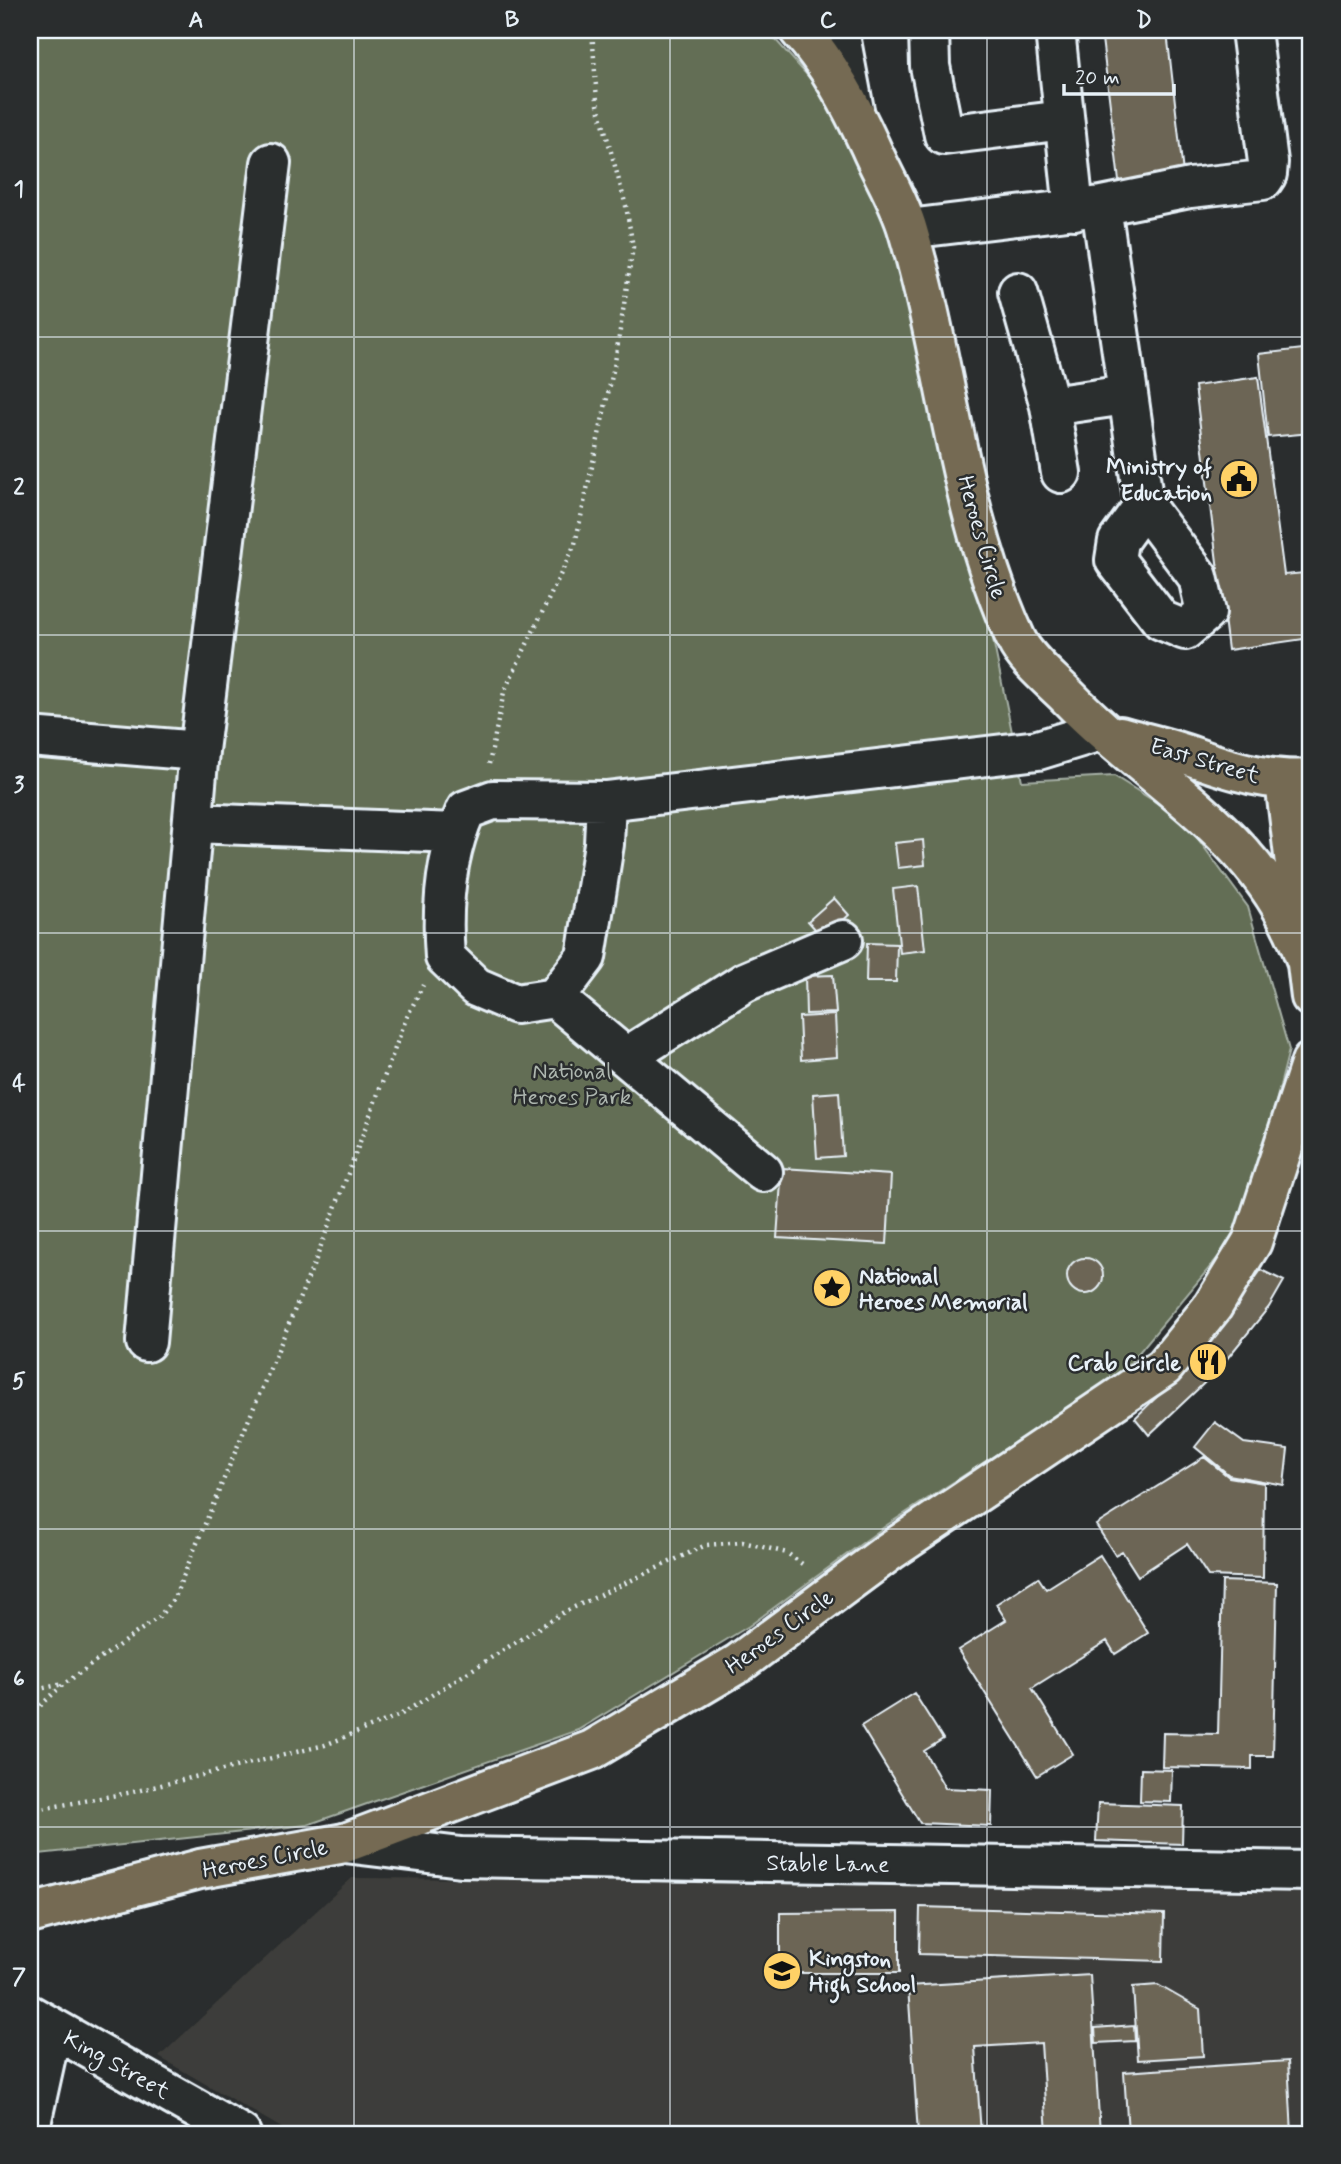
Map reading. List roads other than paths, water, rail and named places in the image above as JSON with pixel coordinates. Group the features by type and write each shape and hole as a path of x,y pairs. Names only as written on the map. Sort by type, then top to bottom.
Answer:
{"main road":[{"name":"Heroes Circle","path":"799,30 814,47 855,113 908,229 972,509 993,579 1017,642 1108,736 1224,831 1253,864 1286,911 1309,978"},
{"name":"East Street","path":"1108,736 1193,756 1228,770 1298,780"},
{"name":"Heroes Circle","path":"1298,780 1309,978"},
{"name":"Heroes Circle","path":"30,1914 200,1869 345,1843 592,1750 739,1663 838,1588 1164,1367 1213,1306 1252,1242 1311,1062"}],"street":[{"path":"839,30 855,113"},
{"path":"929,30 930,66 944,135 1065,120"},
{"path":"1055,30 1065,120 1087,208 1126,395 1144,505"},
{"path":"908,229 1087,208 1190,188 1263,180 1267,174 1268,162 1251,30"},
{"path":"146,1342 199,751 271,163"},
{"path":"1018,292 1050,406 1061,473"},
{"path":"1050,406 1126,395"},
{"path":"607,801 604,844 586,957 555,998 516,1004 475,987 445,957 442,918 456,833 466,810 493,800 607,801 1038,750 1108,736"},
{"path":"30,737 199,751"},
{"path":"193,823 456,833"},
{"path":"626,1057 745,982 843,940"},
{"path":"555,998 763,1172"},
{"name":"Stable Lane","path":"345,1843 461,1857 1311,1871"},
{"path":"30,2128 41,2022"},
{"name":"King Street","path":"41,2022 241,2134"}],"place":[{"name":"Ministry of Education","path":"1239,479"},
{"name":"National Heroes Memorial","path":"832,1288"},
{"name":"Crab Circle","path":"1208,1362"},
{"name":"Kingston High School","path":"782,1971"}],"park label":[{"name":"National Heroes Park","path":"572,1083"}]}
